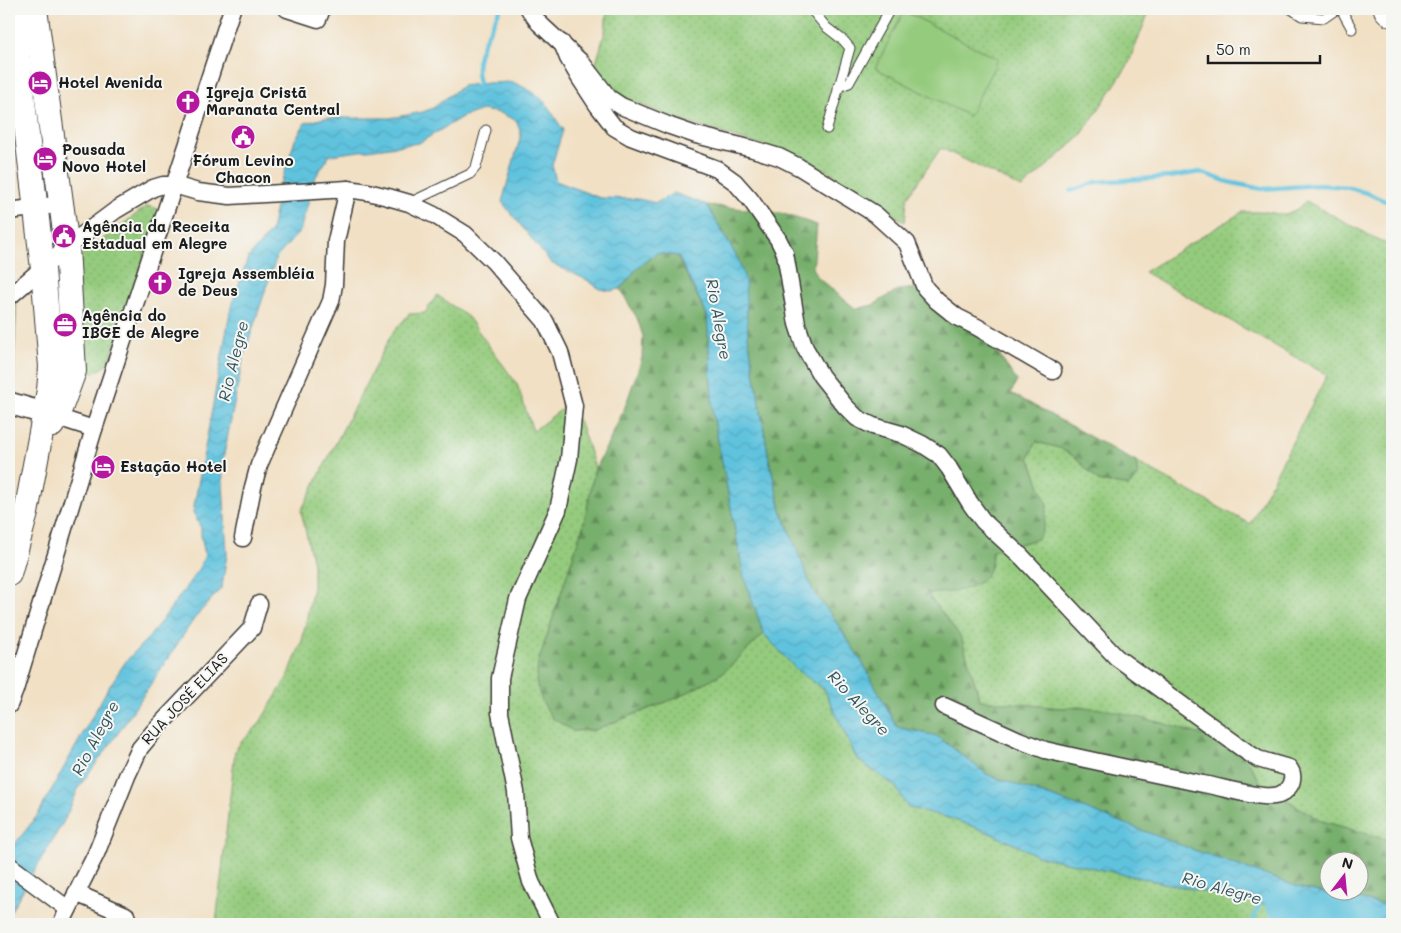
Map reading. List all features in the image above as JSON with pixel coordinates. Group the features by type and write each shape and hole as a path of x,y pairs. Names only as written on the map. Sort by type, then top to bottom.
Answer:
{"highway":[{"path":"1388,9 1392,13"}],"main road":[{"path":"9,574 26,513 38,447 50,415 74,371 63,204 35,9"},
{"path":"11,10 43,269 50,367 50,415"}],"street":[{"path":"11,10 35,9"},
{"path":"9,704 15,690 94,429 232,9"},
{"path":"287,9 318,19 322,9"},
{"path":"529,9 539,23 581,62 609,98 621,106 696,135 779,157 799,167 875,214 907,243 925,288 937,301 957,317 1053,371"},
{"path":"562,43 579,78 614,127 631,137 717,169 735,182 750,199 778,239 785,253 797,324 805,348 821,376 845,406 857,418 872,426 901,434 939,455 983,521 1022,558 1116,657 1247,752 1258,759 1289,768 1293,774 1288,789 1283,794 1275,796 1228,789 1045,750 944,706"},
{"path":"9,297 73,242 134,199 158,186 174,185 214,195 230,196 348,190 368,192 409,204 434,215 465,234 494,262 544,321 560,352 574,406 569,459 558,510 518,599 500,678 500,713 516,792 519,838 531,882 552,924"},
{"path":"243,538 253,488 260,465 331,302 334,286 336,241 348,190"},
{"path":"9,211 63,204"},
{"path":"9,403 94,429"},
{"name":"RUA JOSÉ ELIAS","path":"61,924 96,854 140,748 252,628 259,604"},
{"path":"9,865 68,909"},
{"path":"76,893 126,915 129,924"}],"lane":[{"path":"811,9 826,27 850,48 826,129"},
{"path":"838,87 848,83 890,9"},
{"path":"1291,9 1302,16 1324,18 1336,9"},
{"path":"1340,9 1352,29"},
{"path":"409,204 470,174 476,167 486,130"}],"green space":[{"path":"607,9 1150,9 1128,65 1080,137 1022,188 941,148 907,198 905,222 824,169 794,156 672,118 615,93 594,70 605,32"},
{"path":"904,11 998,59 969,116 875,68"},
{"path":"1306,201 1392,247 1392,838 1385,839 1322,821 1263,786 1249,763 1240,755 1211,738 1162,723 1084,707 1061,708 980,700 961,637 927,594 957,591 990,568 992,551 1038,539 1036,475 1029,457 1036,442 1060,448 1075,457 1098,481 1129,486 1138,476 1136,462 1250,524 1327,375 1144,272 1242,212 1267,212 1284,215 1297,209"},
{"path":"707,205 781,213 817,225 813,270 819,279 856,309 873,305 898,290 919,288 978,325 1017,381 1011,393 1136,462 1138,476 1129,486 1098,481 1075,457 1060,448 1036,442 1029,457 1047,505 1044,526 1038,539 992,551 990,567 986,575 973,586 954,591 927,594 961,637 980,700 1061,708 1084,707 1109,710 1211,738 1240,754 1249,763 1263,786 1322,821 1385,839 1392,838 1392,906 1361,900 1368,900 1368,850 1318,850 1318,892 1304,889 988,775 937,736 897,727 865,667 833,617 814,593 781,510 769,459 748,336 738,259"},
{"path":"147,206 156,208 159,212 109,362 98,371 84,372 73,262"},
{"path":"657,253 677,256 707,315 713,414 744,577 764,634 724,672 679,697 594,730 573,731 552,718 542,701 536,682 538,663 584,523 595,468 625,407 642,358 643,336 637,318 620,289 639,266"},
{"path":"437,295 468,317 517,384 533,431 567,405 581,425 595,468 584,523 538,663 537,676 540,695 549,709 573,731 594,730 679,697 724,672 764,634 797,670 824,689 857,759 896,787 908,807 940,815 974,827 1038,856 1305,913 1334,915 1359,924 216,924 235,751 259,724 288,676 302,641 313,587 313,564 301,511 391,335 409,314 425,313"},
{"path":"17,299 13,386 9,385 9,306"}],"water":[{"path":"512,82 531,91 543,100 563,130 552,165 556,181 600,198 638,199 656,203 674,193 707,205 738,259 745,279 748,336 769,459 781,510 814,593 833,617 865,667 897,727 937,736 988,775 1304,889 1318,892 1318,900 1361,900 1392,906 1392,924 1359,924 1334,915 1305,913 1038,856 974,827 924,811 908,808 896,787 857,759 824,689 797,670 764,634 744,577 713,414 707,315 678,256 657,253 639,266 620,289 611,291 600,289 587,280 551,263 502,202 521,135 517,121 500,113 482,110 462,117 419,143 330,155 315,178 300,231 276,258 244,355 222,464 227,554 222,587 194,619 119,732 79,787 65,819 9,914 9,856 14,845 37,816 107,690 126,661 150,636 198,570 205,555 201,528 193,512 231,307 248,258 271,231 281,183 295,140 305,123 324,118 390,118 423,112 433,108 462,86"}],"waterway":[{"path":"481,89 477,68 478,57 500,9"},
{"path":"1071,191 1096,182 1170,177 1200,172 1228,182 1262,189 1319,185 1346,187 1367,193 1392,204"},
{"path":"1252,924 1261,900"},
{"name":"Rio Alegre","path":"1279,904 1365,924"}],"place":[{"name":"Hotel Avenida","path":"40,83"},
{"name":"Igreja Cristã Maranata Central","path":"188,102"},
{"name":"Fórum Levino Chacon","path":"243,137"},
{"name":"Pousada Novo Hotel","path":"45,159"},
{"name":"Agência da Receita Estadual em Alegre","path":"64,236"},
{"name":"Igreja Assembléia de Deus","path":"160,283"},
{"name":"Agência do IBGE de Alegre","path":"65,325"},
{"name":"Estação Hotel","path":"103,467"}]}
